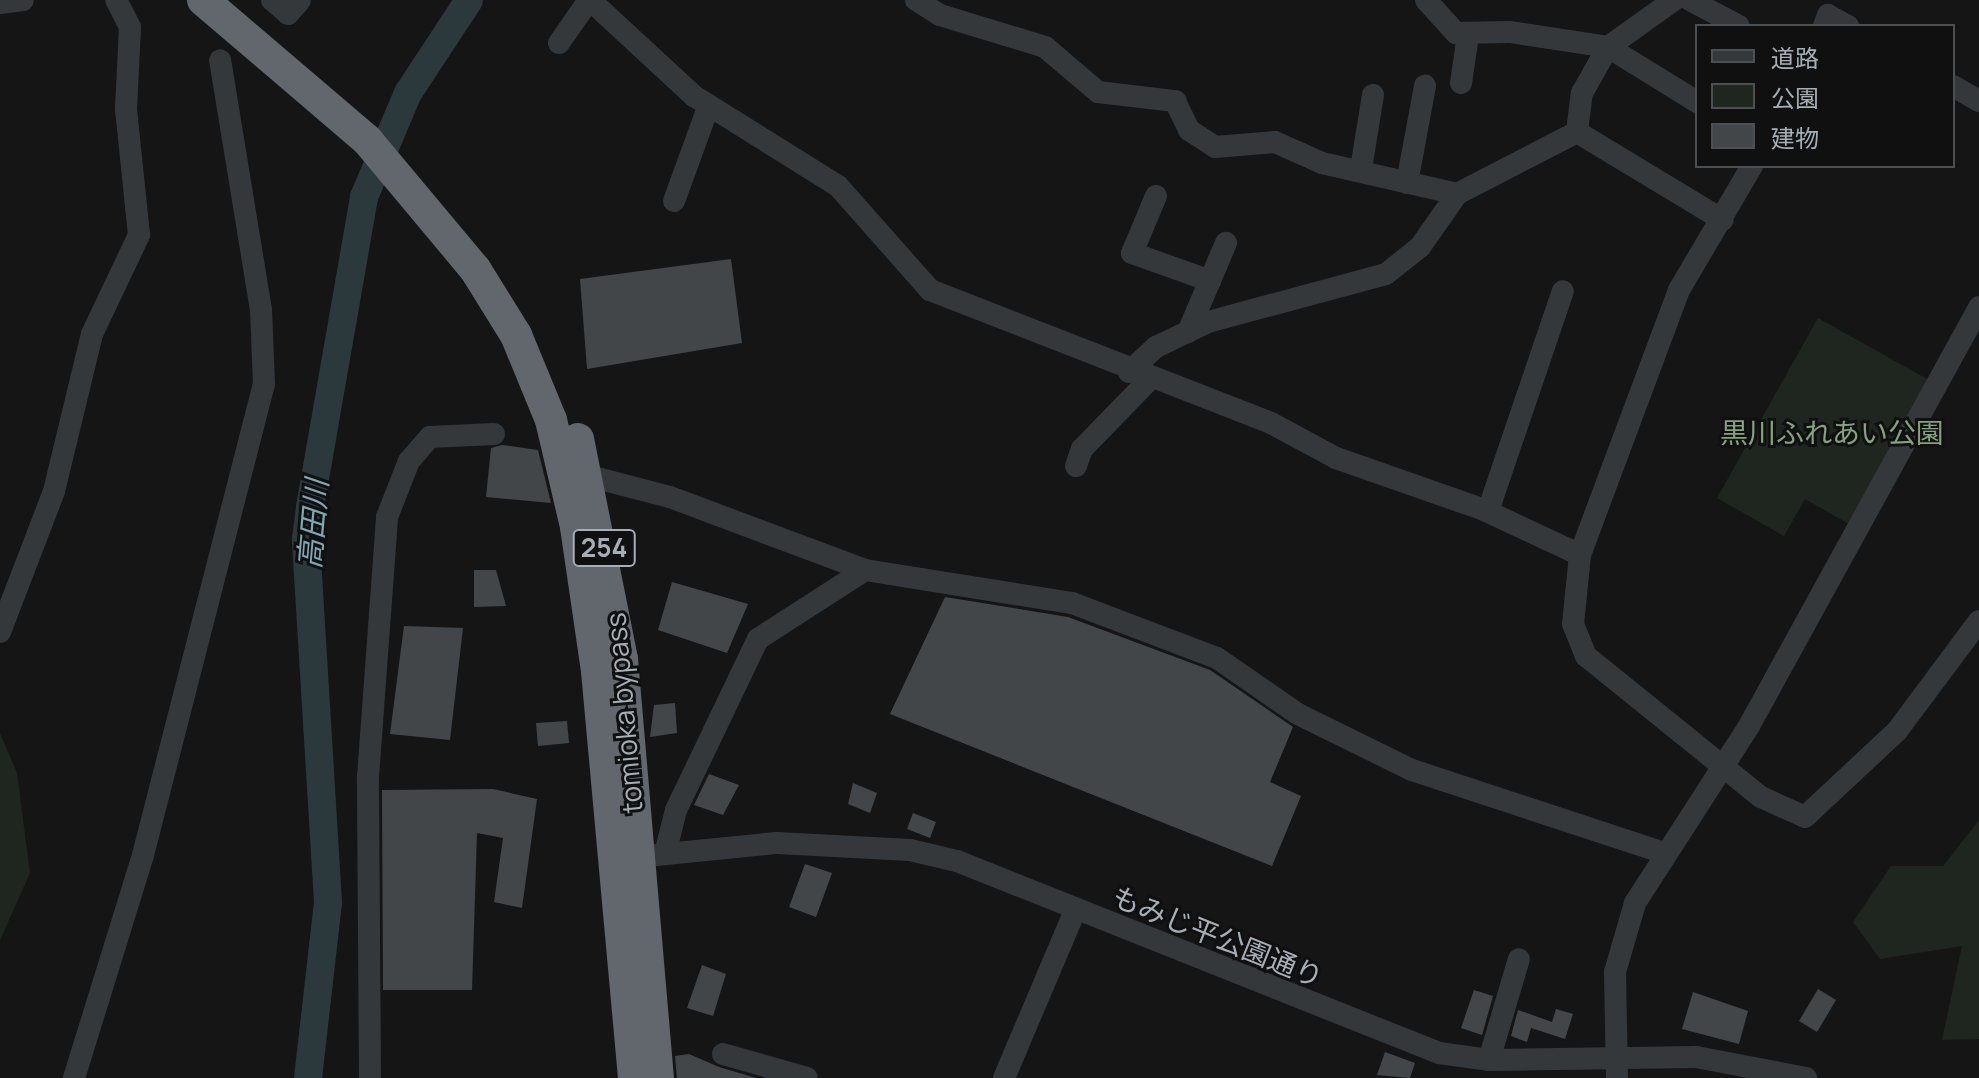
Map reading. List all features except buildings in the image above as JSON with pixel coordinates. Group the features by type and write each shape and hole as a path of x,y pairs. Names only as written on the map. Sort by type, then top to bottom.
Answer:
{"highway":[{"name":"tomioka bypass","path":"203,0 272,43 380,128 534,323 589,476 622,659 658,1078"},
{"name":"tomioka bypass","path":"234,0 272,43"},
{"name":"tomioka bypass","path":"485,264 516,335 567,479 597,671 638,857 634,1078"}],"street":[{"path":"0,3 23,0"},
{"path":"0,632 54,491 92,334 139,235 126,109 130,27 116,0"},
{"path":"272,0 288,14 300,0"},
{"path":"559,43 589,0 645,57 709,105 838,186 930,290 1139,376 1488,511 1580,555"},
{"path":"916,0 940,15 1045,47 1098,92 1175,101 1189,130 1215,147 1262,140 1322,163 1361,169 1457,194"},
{"path":"1426,0 1441,24 1468,35 1510,32 1608,47 1695,101"},
{"path":"1577,132 1582,93 1608,47 1674,0"},
{"path":"1690,0 1735,24"},
{"path":"1461,83 1468,35"},
{"path":"74,1078 143,855 264,384 261,310 220,60"},
{"path":"1407,183 1425,86"},
{"path":"1955,87 1979,101"},
{"path":"1361,169 1373,95"},
{"path":"674,201 709,105"},
{"path":"1076,466 1082,449 1139,376 1188,332 1252,306 1386,274 1420,247 1457,194 1577,132"},
{"path":"1577,132 1723,220"},
{"path":"1751,168 1679,290 1580,555 1573,624 1586,656 1761,797 1805,817 1897,731 1979,621"},
{"path":"1156,196 1132,253 1210,281"},
{"path":"1188,332 1226,243"},
{"path":"1488,511 1563,291"},
{"path":"1617,1068 1615,972 1635,903 1665,853 1724,768 1979,307"},
{"path":"370,1078 368,777 387,517 409,461 430,437 494,434"},
{"path":"589,476 670,497 865,570 1072,603 1217,658 1298,714 1412,770 1665,853"},
{"path":"638,857 676,810 758,639 865,570"},
{"name":"もみじ平公園通り","path":"638,857 777,843 910,850 957,861 1399,1042 1489,1060 1617,1068 1696,1057 1806,1078"},
{"path":"1004,1078 1075,911"},
{"path":"1489,1060 1519,959"},
{"path":"723,1054 807,1078"}],"green space":[{"name":"黒川ふれあい公園","path":"1818,318 1936,384 1856,528 1805,499 1784,536 1717,498"},
{"path":"0,733 17,773 30,873 0,940"},
{"path":"1979,820 1979,1039 1942,1040 1962,946 1880,959 1853,922 1891,866 1943,866"}],"waterway":[{"name":"高田川","path":"308,1078 328,902 306,540 310,507 364,197 408,93 469,0"}]}
